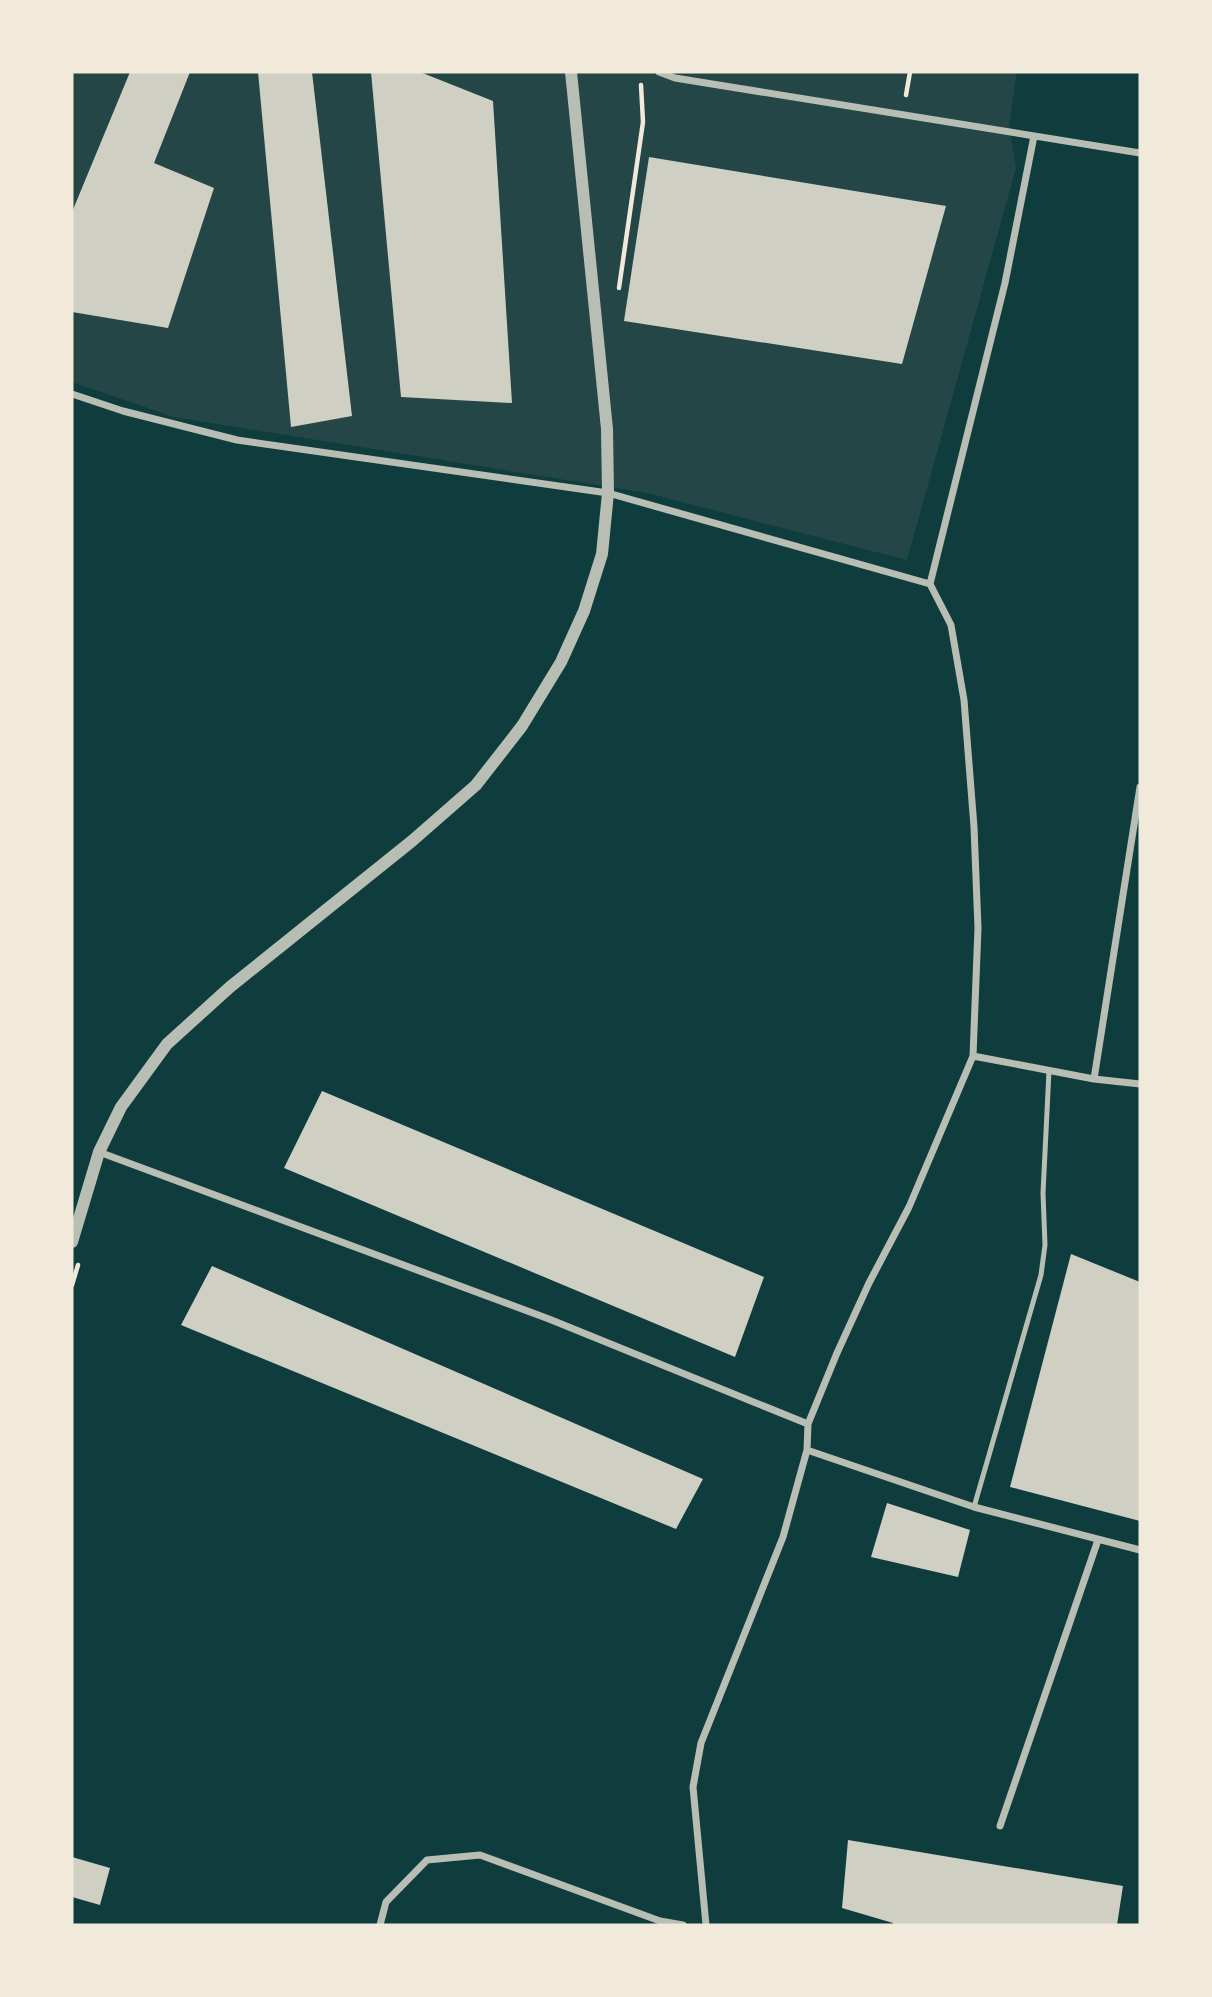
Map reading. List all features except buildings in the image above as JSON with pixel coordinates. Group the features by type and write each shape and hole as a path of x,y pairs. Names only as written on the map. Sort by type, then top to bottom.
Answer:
{"street":[{"path":"72,1242 99,1152 121,1107 167,1044 230,987 412,841 476,785 514,736 561,662 584,611 602,554 608,493 607,429 571,72"},
{"path":"659,72 675,78 1140,153"},
{"path":"706,1925 693,1787 701,1742 783,1537 807,1450 808,1424 869,1283 909,1207 973,1056 978,928 974,827 964,700 951,625 930,584 1005,283 1034,136"},
{"path":"72,394 123,411 237,440 608,493 930,584"},
{"path":"1094,1079 1140,787"},
{"path":"973,1056 1094,1079 1140,1084"},
{"path":"99,1152 549,1319 808,1424"},
{"path":"807,1450 974,1507 1140,1550"},
{"path":"1000,1826 1098,1539"},
{"path":"380,1925 386,1902 427,1860 480,1855 660,1921 683,1925"}],"lane":[{"path":"974,1507 1041,1275 1045,1245 1043,1193 1049,1071"}],"path":[{"path":"618,294 643,122 640,72"},
{"path":"72,1285 79,1262"}],"shaded area":[{"path":"72,72 1017,72 1009,125 1016,168 907,560 647,493 174,417 72,382"}]}
